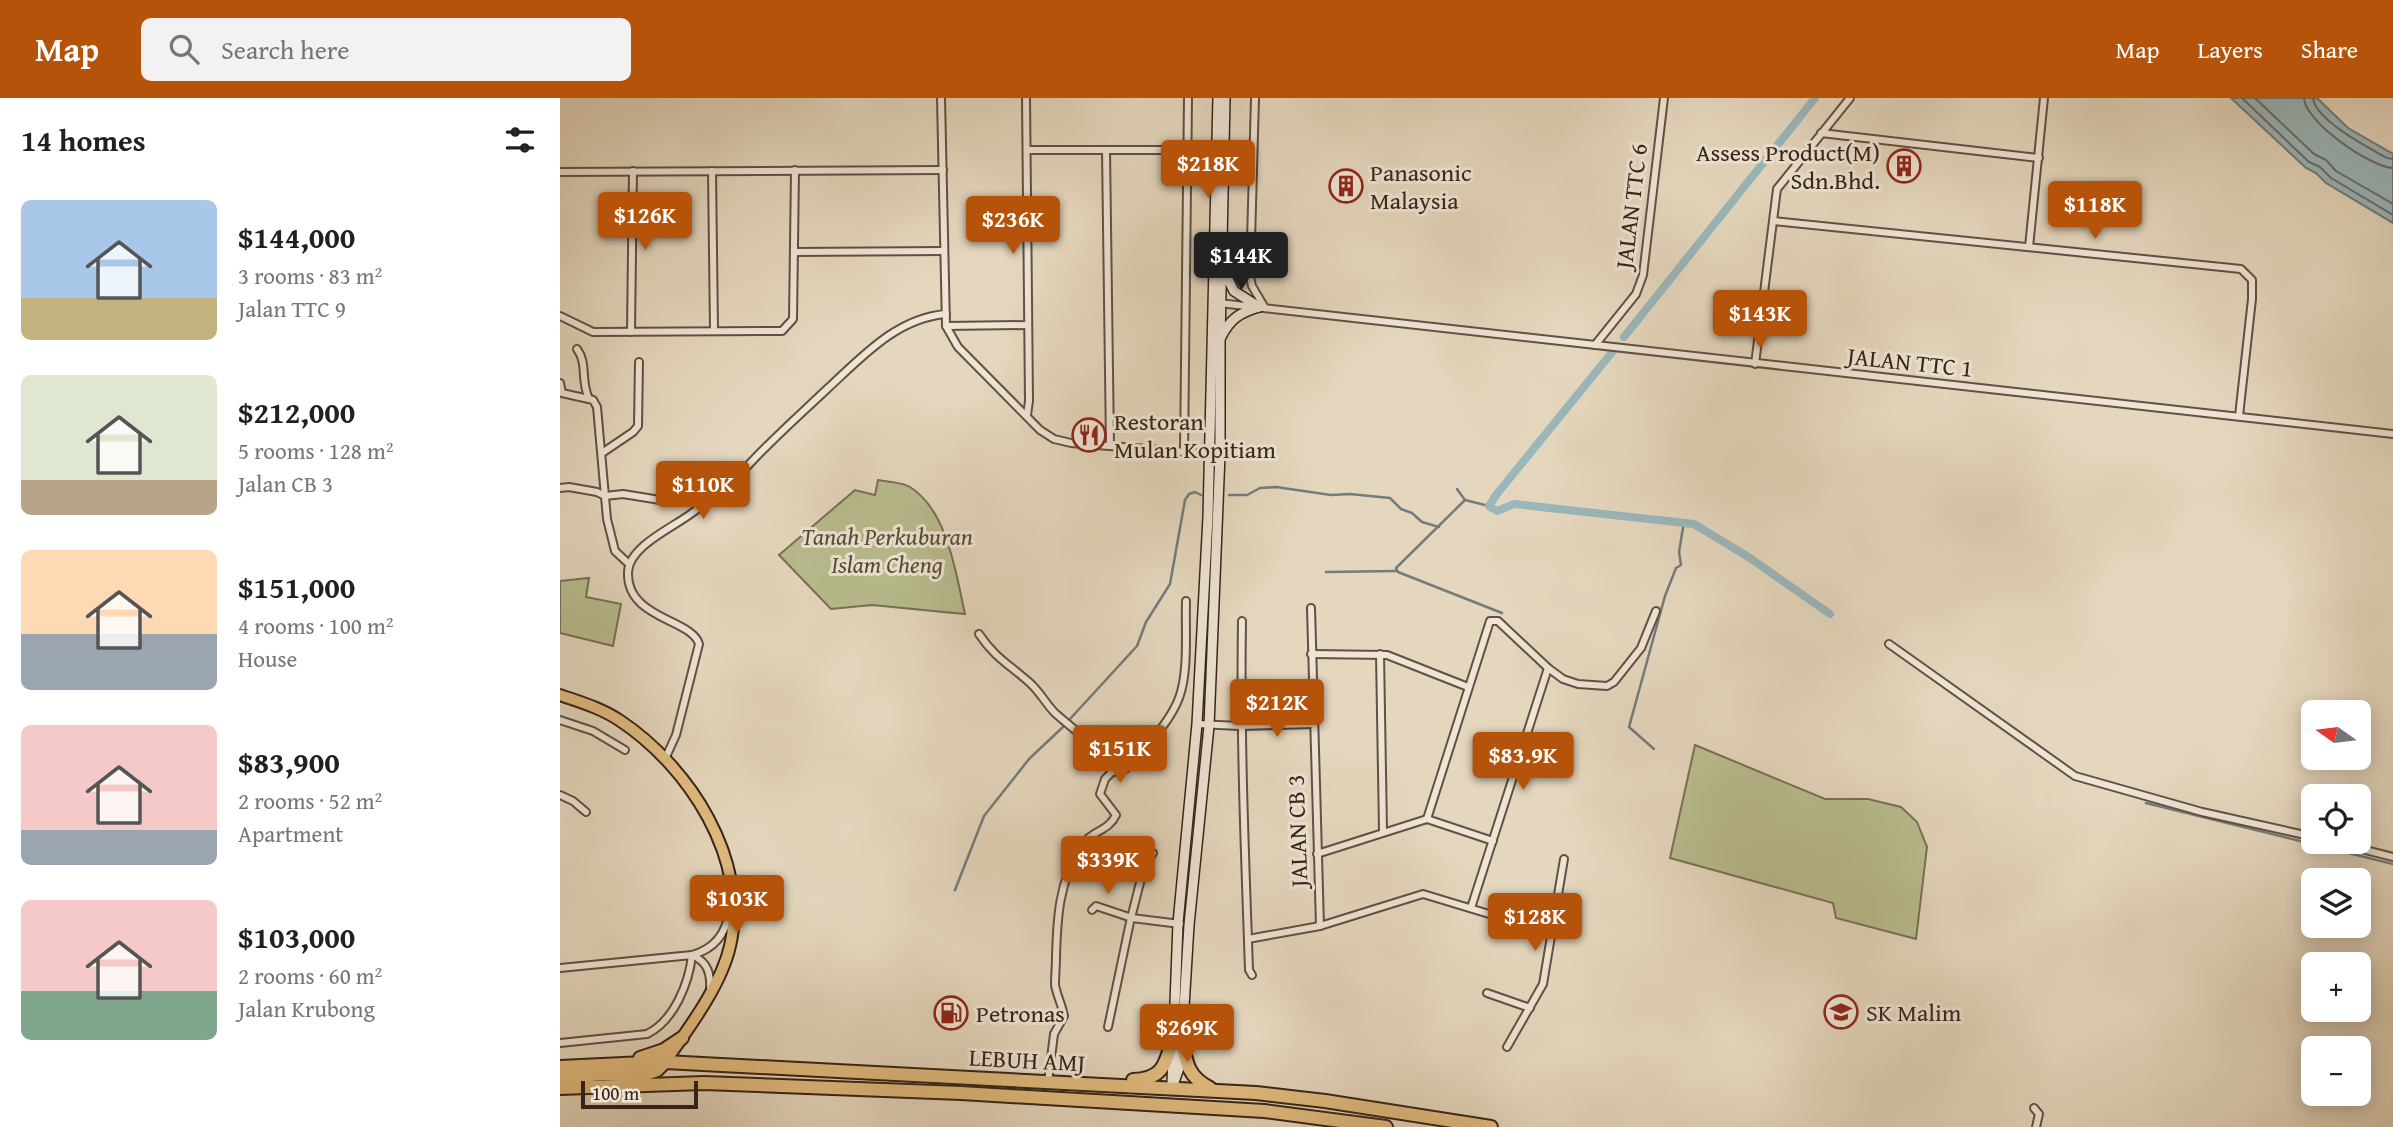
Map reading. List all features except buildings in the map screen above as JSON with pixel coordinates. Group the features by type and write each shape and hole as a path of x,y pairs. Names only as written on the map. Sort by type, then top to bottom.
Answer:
{"highway":[{"path":"609,1063 645,1058 682,1038"},
{"path":"682,1038 680,1050 684,1058 695,1063"},
{"path":"1095,1084 1105,1080 1152,1077 1163,1067 1177,1040"},
{"path":"1177,1040 1191,1074 1196,1080 1217,1091"},
{"path":"560,1078 646,1074 657,1070 665,1062 682,1076 704,1083"},
{"name":"LEBUH AMJ","path":"560,1067 609,1063 695,1063 1172,1088 1325,1101 1491,1127"},
{"name":"LEBUH AMJ","path":"560,1088 704,1083 961,1093 1264,1111 1386,1127"},
{"path":"1107,1103 1123,1098 1158,1099 1172,1088 1180,1097 1192,1101 1284,1107 1300,1110 1309,1116"}],"main road":[{"path":"1177,1040 1178,923 1197,724 1217,303 1216,98"},
{"path":"1172,1088 1209,726 1220,454 1220,339 1217,303 1222,265 1225,98"},
{"path":"1222,265 1234,291 1262,308"},
{"path":"1220,339 1235,316 1262,308"},
{"path":"560,695 619,720 665,759 710,823 731,878 734,911 732,937 726,961 710,992 665,1062"}],"street":[{"path":"941,98 946,327 958,347 1040,430 1054,439 1071,443 1220,454"},
{"path":"1026,98 1027,415"},
{"path":"1184,453 1188,98"},
{"path":"1255,98 1250,277 1262,308"},
{"name":"JALAN TTC 6","path":"1595,345 1636,294 1643,275 1664,98"},
{"path":"1755,363 1777,189 1850,98"},
{"path":"2029,247 2044,98"},
{"path":"1821,132 2039,158"},
{"path":"1027,150 1217,150"},
{"path":"1106,150 1110,446"},
{"path":"560,316 593,332 782,331 793,319 795,170"},
{"path":"560,172 943,170"},
{"path":"631,332 632,171"},
{"path":"712,171 714,331"},
{"path":"1774,221 2241,269 2252,280 2252,299 2239,416"},
{"path":"794,252 944,251"},
{"name":"JALAN TTC 1","path":"1217,303 2393,434"},
{"path":"665,759 676,735 699,644 690,632 652,613 641,603 628,581 629,564 655,536 687,517 729,485 874,345 929,315 946,314"},
{"path":"946,327 1027,325"},
{"path":"577,349 582,356 583,387 597,407 607,519 615,551 629,564"},
{"path":"602,453 634,432 638,426 639,362"},
{"path":"560,383 562,393 589,399"},
{"path":"560,488 588,490 605,496 623,494 660,500"},
{"path":"1048,1082 1054,1034 1065,1016 1055,982 1055,936 1060,894 1079,850 1088,837 1107,828 1116,815 1100,794 1105,779 1112,772 1124,771 1132,764 1179,699 1184,670 1186,601"},
{"name":"JALAN CB 3","path":"1311,608 1320,926"},
{"path":"1427,819 1490,621 1498,621 1548,668 1563,678 1578,684 1611,685 1641,648 1656,611"},
{"path":"1242,621 1240,726 1249,970 1252,975"},
{"path":"979,634 992,652 1033,686 1055,712 1088,742 1112,772"},
{"path":"1889,644 2075,776 2202,812 2301,834"},
{"path":"1311,654 1380,654 1468,687"},
{"path":"1380,654 1383,831"},
{"path":"1471,908 1548,668"},
{"path":"560,720 593,731 625,750"},
{"path":"1197,724 1313,724"},
{"path":"560,795 586,812"},
{"path":"1317,854 1427,819 1493,841"},
{"path":"2371,851 2393,857"},
{"path":"1108,1027 1144,867 1153,853"},
{"path":"1507,1047 1543,984 1564,859"},
{"path":"560,968 692,955 709,949 724,931 729,914 728,891 731,878"},
{"path":"1248,939 1320,926 1423,894 1552,933"},
{"path":"1092,910 1096,906 1132,918 1189,925"},
{"path":"692,955 706,964 710,977 710,992"},
{"path":"560,1044 647,1034 656,1030 667,1018 688,978 692,955"},
{"path":"1487,993 1530,1008"},
{"path":"2034,1108 2039,1114 2036,1127"}],"green space":[{"name":"Tanah Perkuburan Islam Cheng","path":"878,480 910,487 933,511 942,527 954,563 965,614 872,605 831,609 779,555 855,490 875,495"},
{"path":"589,578 586,597 621,604 613,646 560,633 560,581"},
{"path":"1695,745 1825,799 1868,799 1901,807 1917,822 1927,847 1916,939 1836,918 1833,903 1670,858"}],"water":[{"path":"2231,98 2317,98 2348,128 2393,154 2393,223 2306,168"}],"waterway":[{"path":"1624,337 1815,98"},
{"path":"1613,351 1489,506 1497,511 1514,504 1694,524 1750,558 1830,614"},
{"path":"1229,495 1247,495 1260,488 1276,487 1331,495 1390,498 1401,509 1412,513 1422,522 1439,527"},
{"path":"1457,489 1465,500"},
{"path":"1070,719 1137,646 1146,622 1170,584 1185,500 1189,494 1195,492 1201,495"},
{"path":"1489,506 1465,500 1396,568 1398,572 1502,613"},
{"path":"1654,749 1629,727 1665,596 1676,568 1681,565 1679,552 1684,522"},
{"path":"1326,572 1396,571"},
{"path":"955,890 984,816 1029,759 1064,726"},
{"path":"2146,803 2393,864"}],"place":[{"name":"Assess Product(M) Sdn.Bhd.","path":"1904,166"},
{"name":"Panasonic Malaysia","path":"1346,186"},
{"name":"Restoran Mulan Kopitiam","path":"1089,435"},
{"name":"SK Malim","path":"1841,1012"},
{"name":"Petronas","path":"951,1013"}]}
